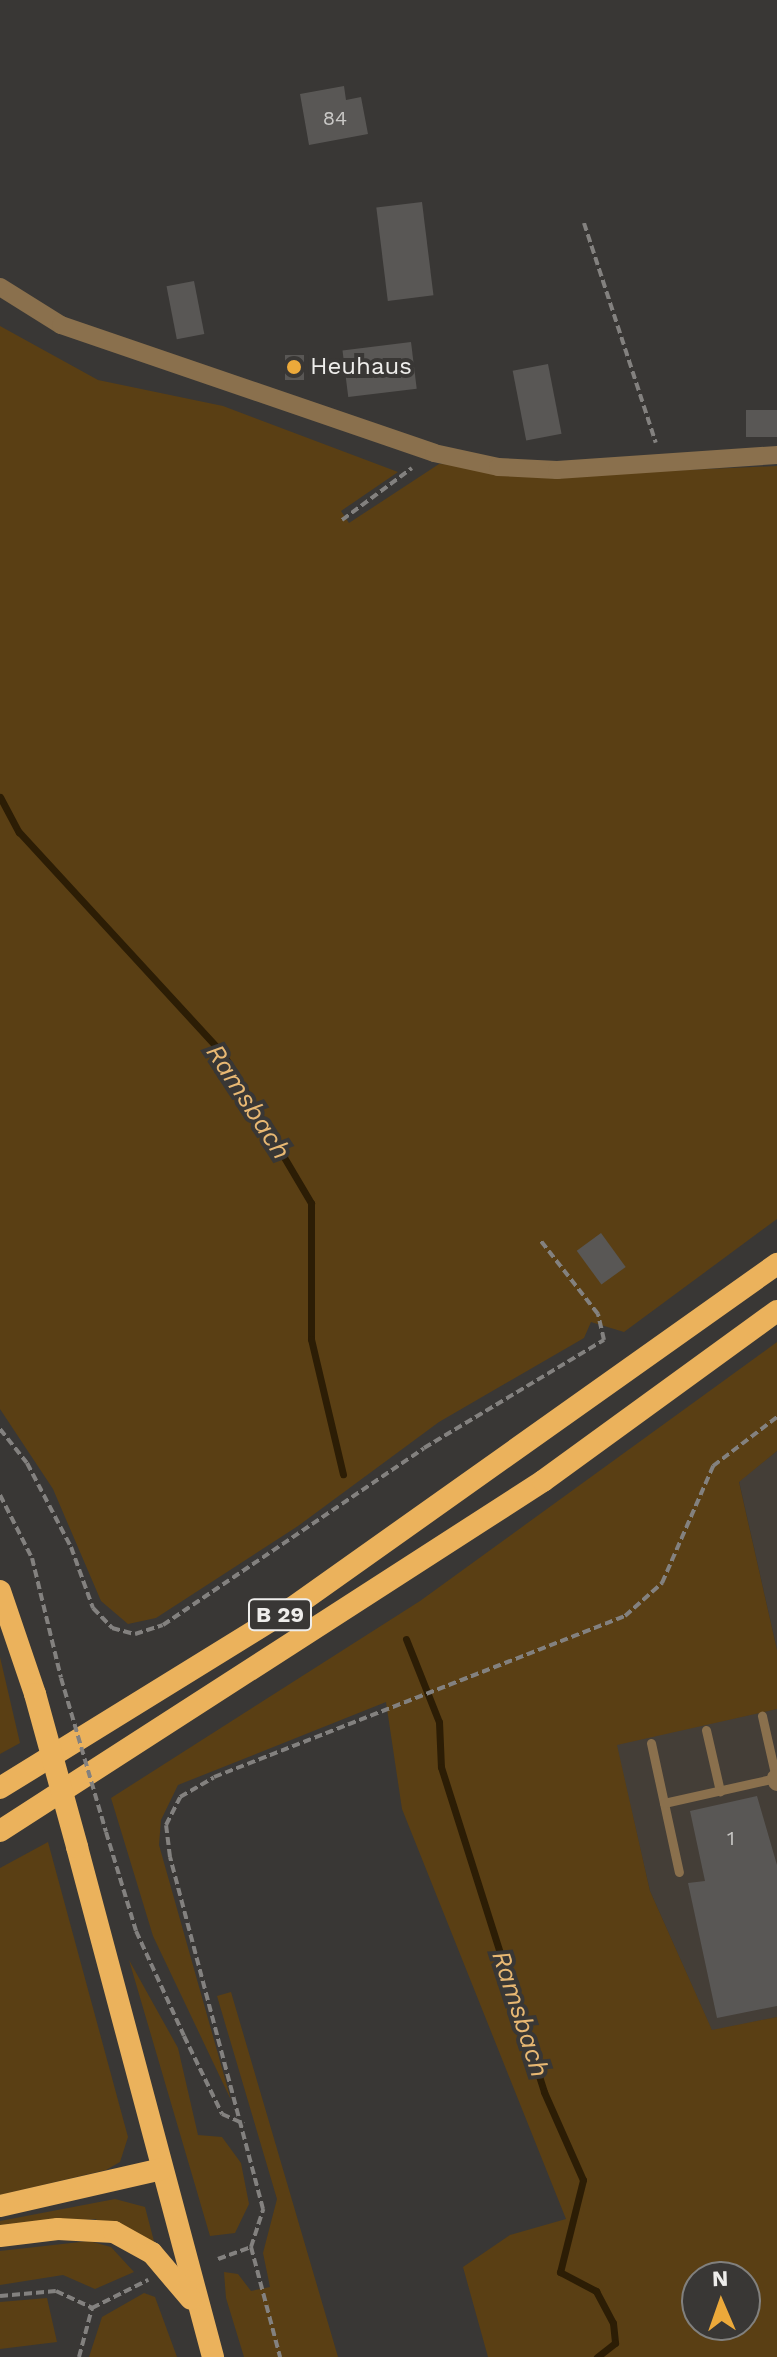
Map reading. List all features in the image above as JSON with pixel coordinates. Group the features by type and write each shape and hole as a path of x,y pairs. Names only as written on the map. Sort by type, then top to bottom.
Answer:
{"highway":[{"name":"B 29","path":"0,1788 292,1608 777,1264"},
{"name":"B 29","path":"0,1831 543,1481 777,1311"},
{"path":"0,1591 35,1694 194,2303 213,2357"},
{"path":"0,2206 161,2169"},
{"path":"0,2236 114,2232 152,2253 194,2303"}],"street":[{"path":"0,287 61,325 434,453 557,470 662,460 777,455"}],"lane":[{"path":"664,1803 777,1780 762,1716"},
{"path":"706,1730 720,1791"},
{"path":"651,1743 679,1872"}],"path":[{"path":"584,223 662,460"},
{"path":"342,520 434,453"},
{"path":"0,1429 27,1463 71,1547 93,1608 124,1631 163,1625 424,1448 604,1340 598,1314 541,1241"},
{"path":"280,2357 251,2247 263,2209 166,1825 180,1797 214,1777 625,1616 662,1583 713,1466 777,1417"},
{"path":"0,1495 32,1558 61,1678 136,1931 222,2114 244,2124"},
{"path":"218,2259 251,2247"},
{"path":"79,2357 92,2308 150,2279"},
{"path":"0,2296 56,2291 92,2308"}],"shaded area":[{"path":"0,326 98,380 223,406 398,472 341,511 349,523 439,464 641,472 777,466 777,1219 624,1332 591,1322 584,1338 439,1422 298,1526 156,1618 128,1624 101,1601 53,1489 0,1409"},
{"path":"777,1342 777,1451 739,1482 777,1650 777,1709 617,1745 650,1891 712,2030 777,2017 777,2357 488,2357 463,2267 510,2235 566,2219 402,1809 386,1702 178,1785 161,1820 159,1845 231,2100 153,1936 111,1798 420,1601"},
{"path":"777,1451 777,1650 739,1481"},
{"path":"0,1657 20,1743 0,1754"},
{"path":"777,1709 777,2017 712,2031 650,1891 616,1744"},
{"path":"48,1842 128,2137 120,2162 106,2170 0,2195 0,1868"},
{"path":"129,1960 178,2048 198,2135 222,2137 241,2163 249,2204 235,2233 210,2236"},
{"path":"231,1992 338,2357 244,2357 226,2298 224,2272 238,2274 251,2291 270,2287 263,2253 277,2199 217,1996"},
{"path":"115,2199 145,2207 156,2249 95,2219 0,2227 0,2221"},
{"path":"89,2241 111,2247 134,2272 95,2289 63,2275 0,2285 0,2251"},
{"path":"144,2293 155,2297 177,2357 89,2357 102,2317"},
{"path":"47,2298 57,2342 0,2349 0,2302"}],"building":[{"path":"344,86 346,100 361,97 368,134 309,145 300,94"},
{"path":"422,202 433,295 388,301 376,208"},
{"path":"194,281 204,334 177,339 167,286"},
{"path":"411,342 417,389 348,397 343,350"},
{"name":"Heuhaus","path":"285,355 304,355 304,380 285,380"},
{"path":"548,364 562,434 526,441 513,371"},
{"path":"746,410 777,410 777,437 746,437"},
{"path":"601,1233 626,1267 601,1285 577,1251"},
{"path":"757,1796 777,1865 777,2006 717,2018 688,1883 705,1881 690,1811"}],"waterway":[{"name":"Ramsbach","path":"0,797 19,832 223,1054 311,1203 311,1339 343,1474"},
{"name":"Ramsbach","path":"406,1639 439,1722 441,1767 544,2092 583,2180 560,2272 596,2291 613,2323 615,2343 597,2357"}],"place":[{"name":"Heuhaus","path":"294,367"}]}
